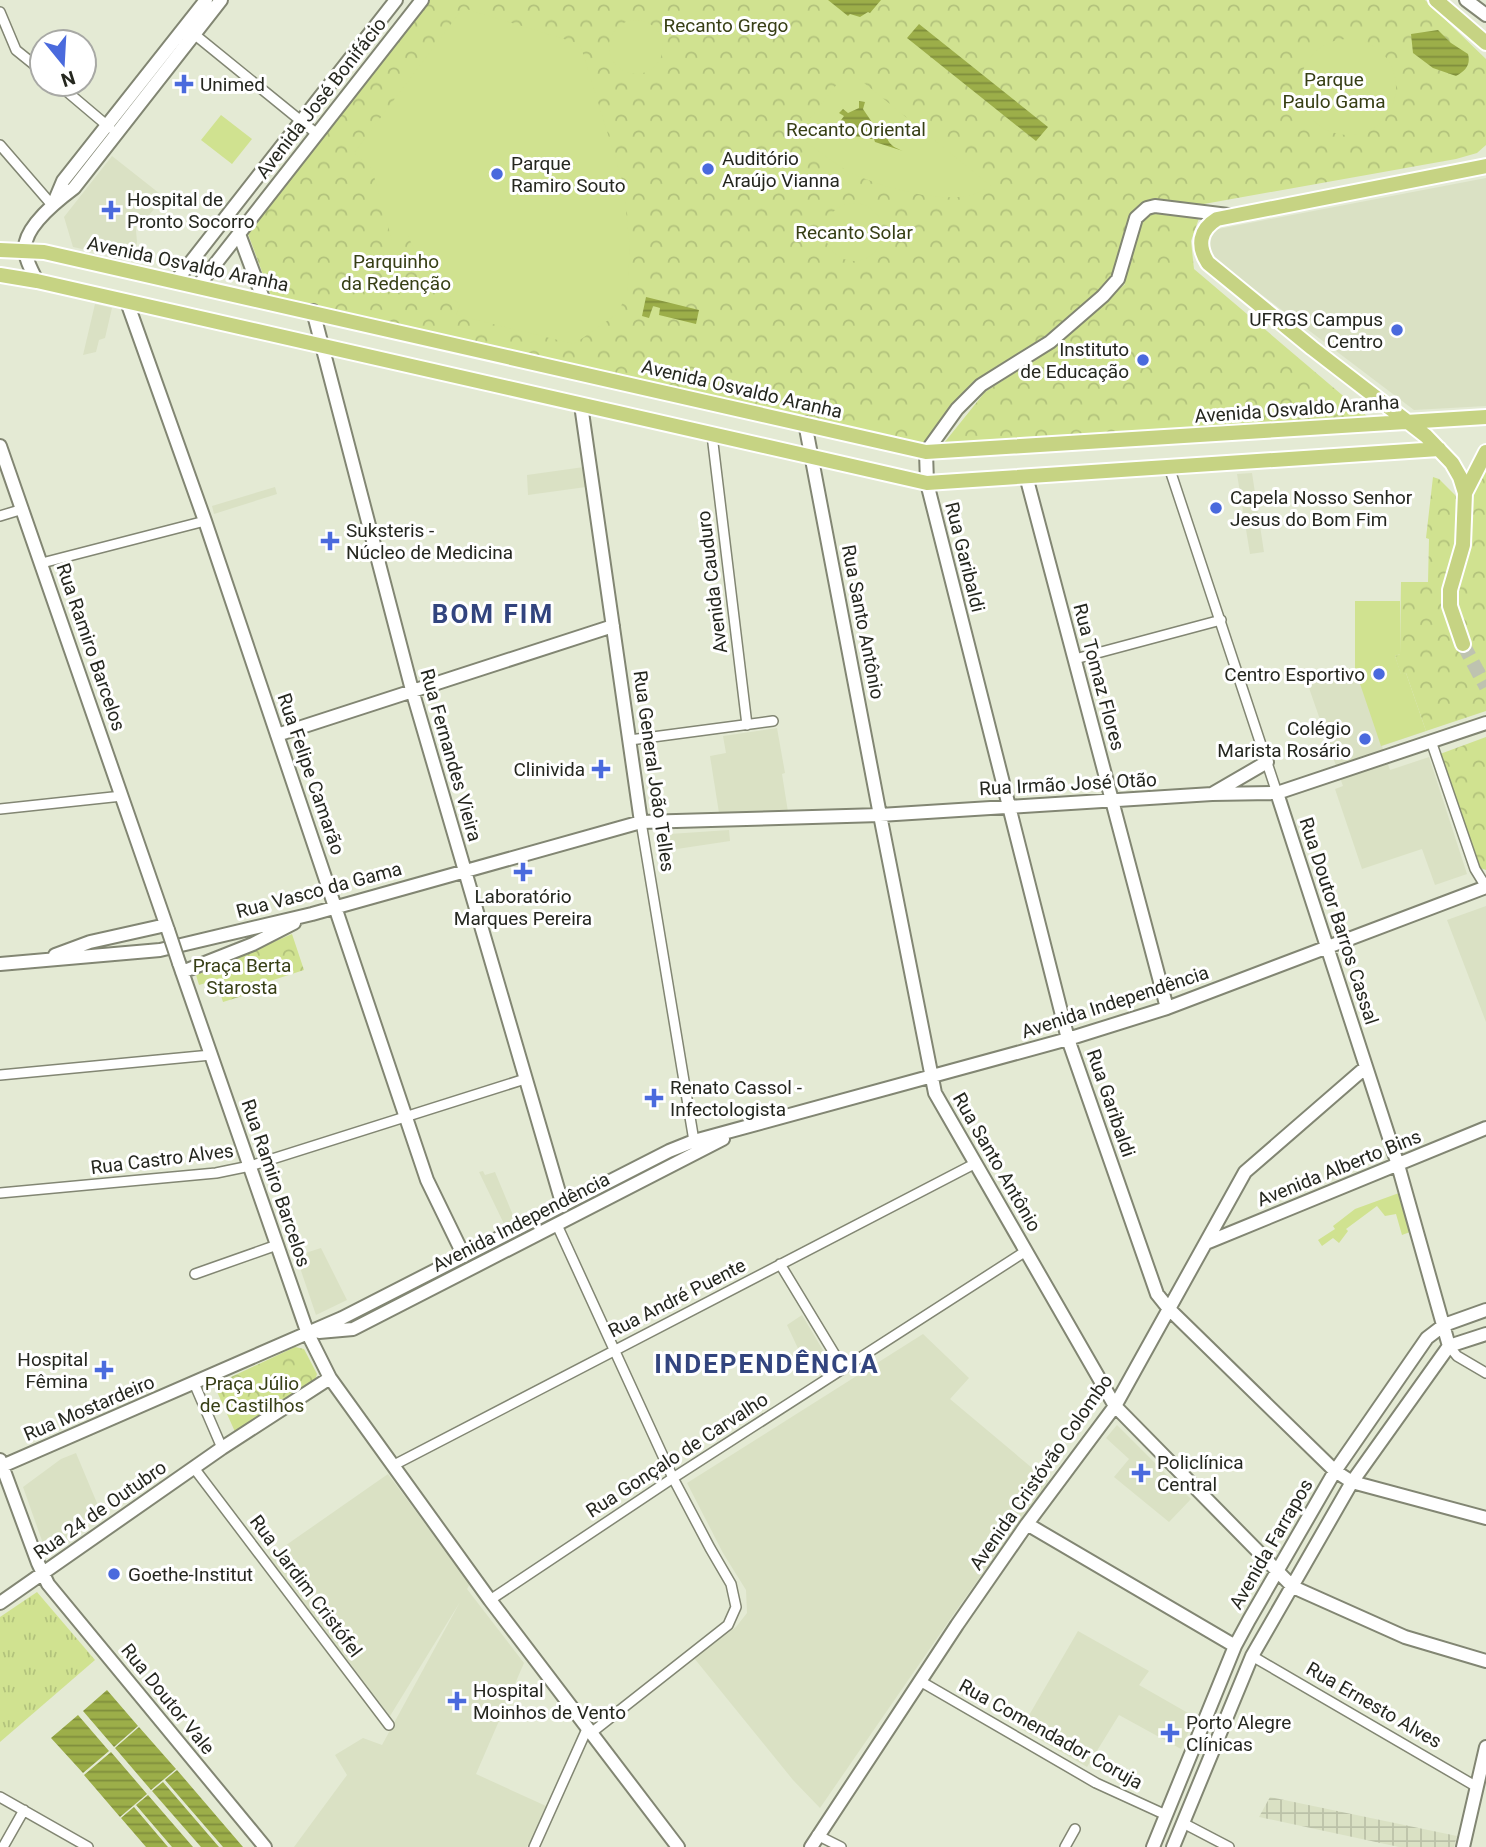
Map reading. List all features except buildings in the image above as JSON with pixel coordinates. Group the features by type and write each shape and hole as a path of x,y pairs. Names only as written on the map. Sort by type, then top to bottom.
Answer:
{"main road":[{"path":"1436,0 1486,43"},
{"path":"1463,643 1450,606 1450,590 1463,545 1465,493 1452,463 1405,421 1208,263 1201,248 1201,239 1205,230 1217,219 1484,166"},
{"name":"Avenida Osvaldo Aranha","path":"0,250 25,249 176,281 926,452 1486,417"},
{"path":"0,275 37,281 927,483 1439,449"},
{"path":"1373,396 1379,410 1380,423"},
{"path":"1465,493 1486,452"}],"street":[{"path":"112,129 206,0"},
{"path":"37,281 25,249 27,235 52,205 63,181 112,129 221,0"},
{"name":"Avenida José Bonifácio","path":"176,281 396,0"},
{"name":"Avenida José Bonifácio","path":"198,286 422,0"},
{"path":"1466,0 1486,15"},
{"path":"0,12 16,50 28,60"},
{"path":"194,34 317,134"},
{"path":"75,98 112,129"},
{"path":"0,145 52,205"},
{"path":"926,452 957,409 981,385 1050,342 1110,288 1118,279 1136,218 1141,212 1155,206 1232,216"},
{"path":"239,234 264,301"},
{"path":"207,241 209,250 222,256"},
{"name":"Rua Felipe Camarão","path":"127,302 205,521 427,1180 464,1256"},
{"name":"Rua Fernandes Vieira","path":"313,311 412,690 563,1206"},
{"name":"Rua General João Telles","path":"581,405 641,822 694,1141"},
{"name":"Rua Santo Antônio","path":"805,423 935,1093 1115,1406 1293,1587 1405,1637 1486,1661"},
{"name":"Avenida Cauduro","path":"712,435 747,725"},
{"name":"Rua Ramiro Barcelos","path":"0,446 324,1381"},
{"name":"Rua Garibaldi","path":"926,452 927,483 1068,1039 1157,1294 1169,1309 1335,1471 1352,1482 1486,1518"},
{"name":"Rua Doutor Barros Cassal","path":"1169,467 1398,1165 1449,1346"},
{"name":"Rua Tomaz Flores","path":"1026,477 1167,1009"},
{"path":"0,516 23,509"},
{"path":"41,563 205,521"},
{"path":"1075,659 1221,620"},
{"path":"277,735 613,626"},
{"path":"630,740 773,721"},
{"name":"Rua Irmão José Otão","path":"641,822 880,815 1212,794 1277,793 1486,723"},
{"path":"1432,741 1475,869 1486,887"},
{"path":"1212,794 1267,762"},
{"path":"0,808 122,796"},
{"name":"Rua Vasco da Gama","path":"0,961 160,950 312,914 641,822"},
{"name":"Avenida Independência","path":"194,1383 308,1334 669,1151 694,1141 1068,1039 1167,1009 1486,887"},
{"path":"181,967 253,944 312,914"},
{"path":"41,960 90,942 167,927"},
{"path":"0,1075 211,1055"},
{"name":"Avenida Cristóvão Colombo","path":"811,1847 1027,1524 1115,1406 1245,1172 1366,1067"},
{"name":"Rua Castro Alves","path":"0,1194 216,1173 250,1166 525,1079"},
{"name":"Avenida Independência","path":"308,1334 353,1329 747,1128"},
{"name":"Avenida Alberto Bins","path":"1206,1243 1486,1128"},
{"name":"Rua André Puente","path":"394,1465 976,1163"},
{"path":"534,1847 588,1735 728,1625 736,1607 731,1584 673,1478 557,1225"},
{"path":"195,1274 277,1245"},
{"name":"Rua Gonçalo de Carvalho","path":"490,1600 673,1478 1026,1251"},
{"path":"780,1265 843,1368"},
{"name":"Avenida Farrapos","path":"1153,1847 1235,1646 1335,1471 1427,1338 1444,1325 1486,1310"},
{"path":"1486,1334 1449,1346 1457,1356 1486,1373"},
{"name":"Rua Ramiro Barcelos","path":"293,1340 308,1347 322,1380 394,1465 588,1735 674,1845"},
{"name":"Avenida Farrapos","path":"1173,1847 1252,1656 1352,1482 1449,1346"},
{"path":"194,1383 222,1448 324,1381"},
{"name":"Rua Mostardeiro","path":"1,1464 194,1383"},
{"name":"Rua 24 de Outubro","path":"0,1603 222,1448"},
{"name":"Rua Doutor Vale","path":"1,1464 48,1584 265,1847"},
{"name":"Rua Jardim Cristófel","path":"194,1468 389,1726"},
{"path":"1027,1524 1235,1646"},
{"name":"Rua Ernesto Alves","path":"1252,1656 1481,1788"},
{"name":"Rua Comendador Coruja","path":"920,1681 1096,1783 1166,1815"},
{"path":"1481,1788 1486,1747"},
{"path":"1464,1847 1486,1770"},
{"path":"0,1797 88,1847"},
{"path":"3,1847 24,1811"},
{"path":"1183,1823 1229,1847"},
{"path":"1065,1847 1075,1829"},
{"path":"817,1835 841,1847"}],"shaded area":[{"path":"828,0 881,0 870,13 860,17 850,14 848,16"},
{"path":"919,24 1048,127 1036,141 907,38"},
{"path":"1438,30 1468,54 1466,67 1456,76 1433,68 1413,53 1411,34"},
{"path":"859,101 865,102 863,109 880,134 886,133 887,130 892,135 887,138 890,143 903,151 875,142 859,127 857,128 862,137 842,139 845,128 832,136 825,126 829,123 836,127 844,116 839,113 843,109 848,113 859,108"},
{"name":"Hospital de Pronto Socorro","path":"112,156 164,197 145,220 139,216 135,219 137,242 133,260 73,247 64,217"},
{"name":"UFRGS Campus Centro","path":"1486,178 1486,406 1414,410 1208,254 1213,230"},
{"path":"646,297 699,310 696,324 659,315 660,308 653,306 649,318 642,316"},
{"path":"95,304 112,308 105,338 99,340 96,352 83,355"},
{"path":"584,467 586,487 528,495 527,475"},
{"path":"1252,473 1264,552 1250,554 1237,474"},
{"path":"275,487 277,494 214,514 212,506"},
{"name":"Colégio Marista Rosário","path":"1355,601 1400,601 1400,654 1395,656 1426,731 1382,746 1390,770 1429,757 1467,874 1435,885 1422,849 1362,869 1335,789 1343,786 1308,685 1355,669"},
{"path":"777,728 788,812 719,813 710,756 726,753 723,736"},
{"path":"729,830 730,841 657,852 655,835"},
{"path":"1486,906 1486,1022 1447,920"},
{"path":"483,1171 485,1175 495,1172 515,1220 505,1226 479,1172"},
{"path":"321,1248 347,1300 316,1315 296,1256"},
{"path":"802,1315 830,1362 810,1374 787,1325"},
{"path":"923,1334 969,1378 950,1399 1050,1483 1016,1526 820,1808 793,1780 694,1658 736,1627 747,1613 746,1590 723,1553 687,1483"},
{"name":"Policlínica Central","path":"1117,1425 1191,1499 1169,1522 1114,1477 1129,1459 1106,1438"},
{"path":"76,1453 102,1515 58,1548 46,1552 23,1487 61,1459"},
{"path":"388,1474 470,1584 467,1589 524,1663 476,1774 546,1806 527,1847 294,1847 347,1775 335,1755 363,1738 382,1745 460,1602 390,1716 269,1557"},
{"path":"1078,1631 1149,1671 1139,1685 1195,1717 1181,1749 1119,1715 1087,1767 1021,1729"},
{"path":"107,1690 138,1726 114,1747 83,1711"},
{"path":"78,1715 109,1751 83,1773 51,1738"},
{"path":"139,1727 176,1769 151,1790 115,1748"},
{"path":"111,1752 147,1794 120,1817 84,1775"},
{"path":"177,1770 243,1847 223,1847 165,1780"},
{"path":"163,1782 219,1847 201,1847 152,1791"},
{"path":"148,1795 193,1847 172,1847 136,1805"},
{"path":"1270,1797 1457,1836 1454,1847 1399,1847 1259,1817"},
{"path":"134,1807 168,1847 146,1847 121,1818"}],"green space":[{"path":"429,0 1425,0 1486,59 1486,145 1477,153 1456,159 1204,204 1191,241 1194,269 1368,417 944,443 985,392 1053,348 1125,284 1113,275 1098,292 1045,336 975,380 951,405 925,443 909,441 271,296 248,234"},
{"name":"Parque Ramiro Souto","path":"463,8 580,44 623,183 630,248 627,294 617,314 574,344 456,315 460,305 427,277 408,236 392,240 372,169 354,153"},
{"path":"636,20 655,28 663,47 655,66 636,74 617,66 609,47 617,28"},
{"name":"Parque Paulo Gama","path":"1348,39 1366,43 1382,53 1392,69 1396,87 1392,105 1382,121 1366,131 1348,135 1330,131 1314,121 1304,105 1300,87 1304,69 1314,53 1330,43"},
{"name":"Recanto Oriental","path":"848,70 991,186 974,194 957,197 904,191 853,174 797,135"},
{"path":"221,115 252,139 232,164 201,140"},
{"name":"Recanto Solar","path":"848,203 860,203 870,207 879,216 883,238 875,253 860,261 848,261 838,257 829,248 825,238 825,226 829,216 838,207"},
{"path":"1486,466 1486,711 1426,731 1406,673 1401,675 1395,656 1400,654 1401,582 1428,582 1429,539 1426,538 1433,477 1439,479 1463,503"},
{"name":"Centro Esportivo","path":"1355,601 1400,601 1400,654 1395,656 1401,674 1406,673 1426,731 1381,746 1355,669"},
{"path":"1486,737 1486,870 1477,867 1440,754"},
{"name":"Praça Berta Starosta","path":"292,934 304,970 264,983 265,989 223,1002 216,980 199,985 196,975"},
{"path":"1399,1193 1410,1232 1402,1235 1396,1214 1385,1216 1377,1206 1346,1229 1348,1231 1339,1243 1333,1238 1322,1246 1318,1240 1335,1229 1333,1226 1355,1209"},
{"name":"Praça Júlio de Castilhos","path":"295,1347 304,1349 317,1374 314,1384 236,1434 214,1385"},
{"path":"37,1592 95,1660 0,1742 0,1617"}],"tunnel":[{"path":"1463,644 1486,687"}],"place":[{"name":"Unimed","path":"184,84"},
{"name":"Auditório Araújo Vianna","path":"708,169"},
{"name":"Parque Ramiro Souto","path":"497,174"},
{"name":"Hospital de Pronto Socorro","path":"111,210"},
{"name":"UFRGS Campus Centro","path":"1397,330"},
{"name":"Instituto de Educação","path":"1143,360"},
{"name":"Capela Nosso Senhor Jesus do Bom Fim","path":"1216,508"},
{"name":"Suksteris - Núcleo de Medicina","path":"330,541"},
{"name":"Centro Esportivo","path":"1379,674"},
{"name":"Colégio Marista Rosário","path":"1365,739"},
{"name":"Clinivida","path":"601,769"},
{"name":"Laboratório Marques Pereira","path":"523,872"},
{"name":"Renato Cassol - Infectologista","path":"654,1098"},
{"name":"Hospital Fêmina","path":"104,1370"},
{"name":"Policlínica Central","path":"1141,1473"},
{"name":"Goethe-Institut","path":"114,1574"},
{"name":"Hospital Moinhos de Vento","path":"457,1701"},
{"name":"Porto Alegre Clínicas","path":"1170,1733"}],"district":[{"name":"BOM FIM","path":"493,614"},
{"name":"INDEPENDÊNCIA","path":"767,1364"}],"park label":[{"name":"Recanto Grego","path":"726,25"},
{"name":"Parquinho da Redenção","path":"396,272"}]}
